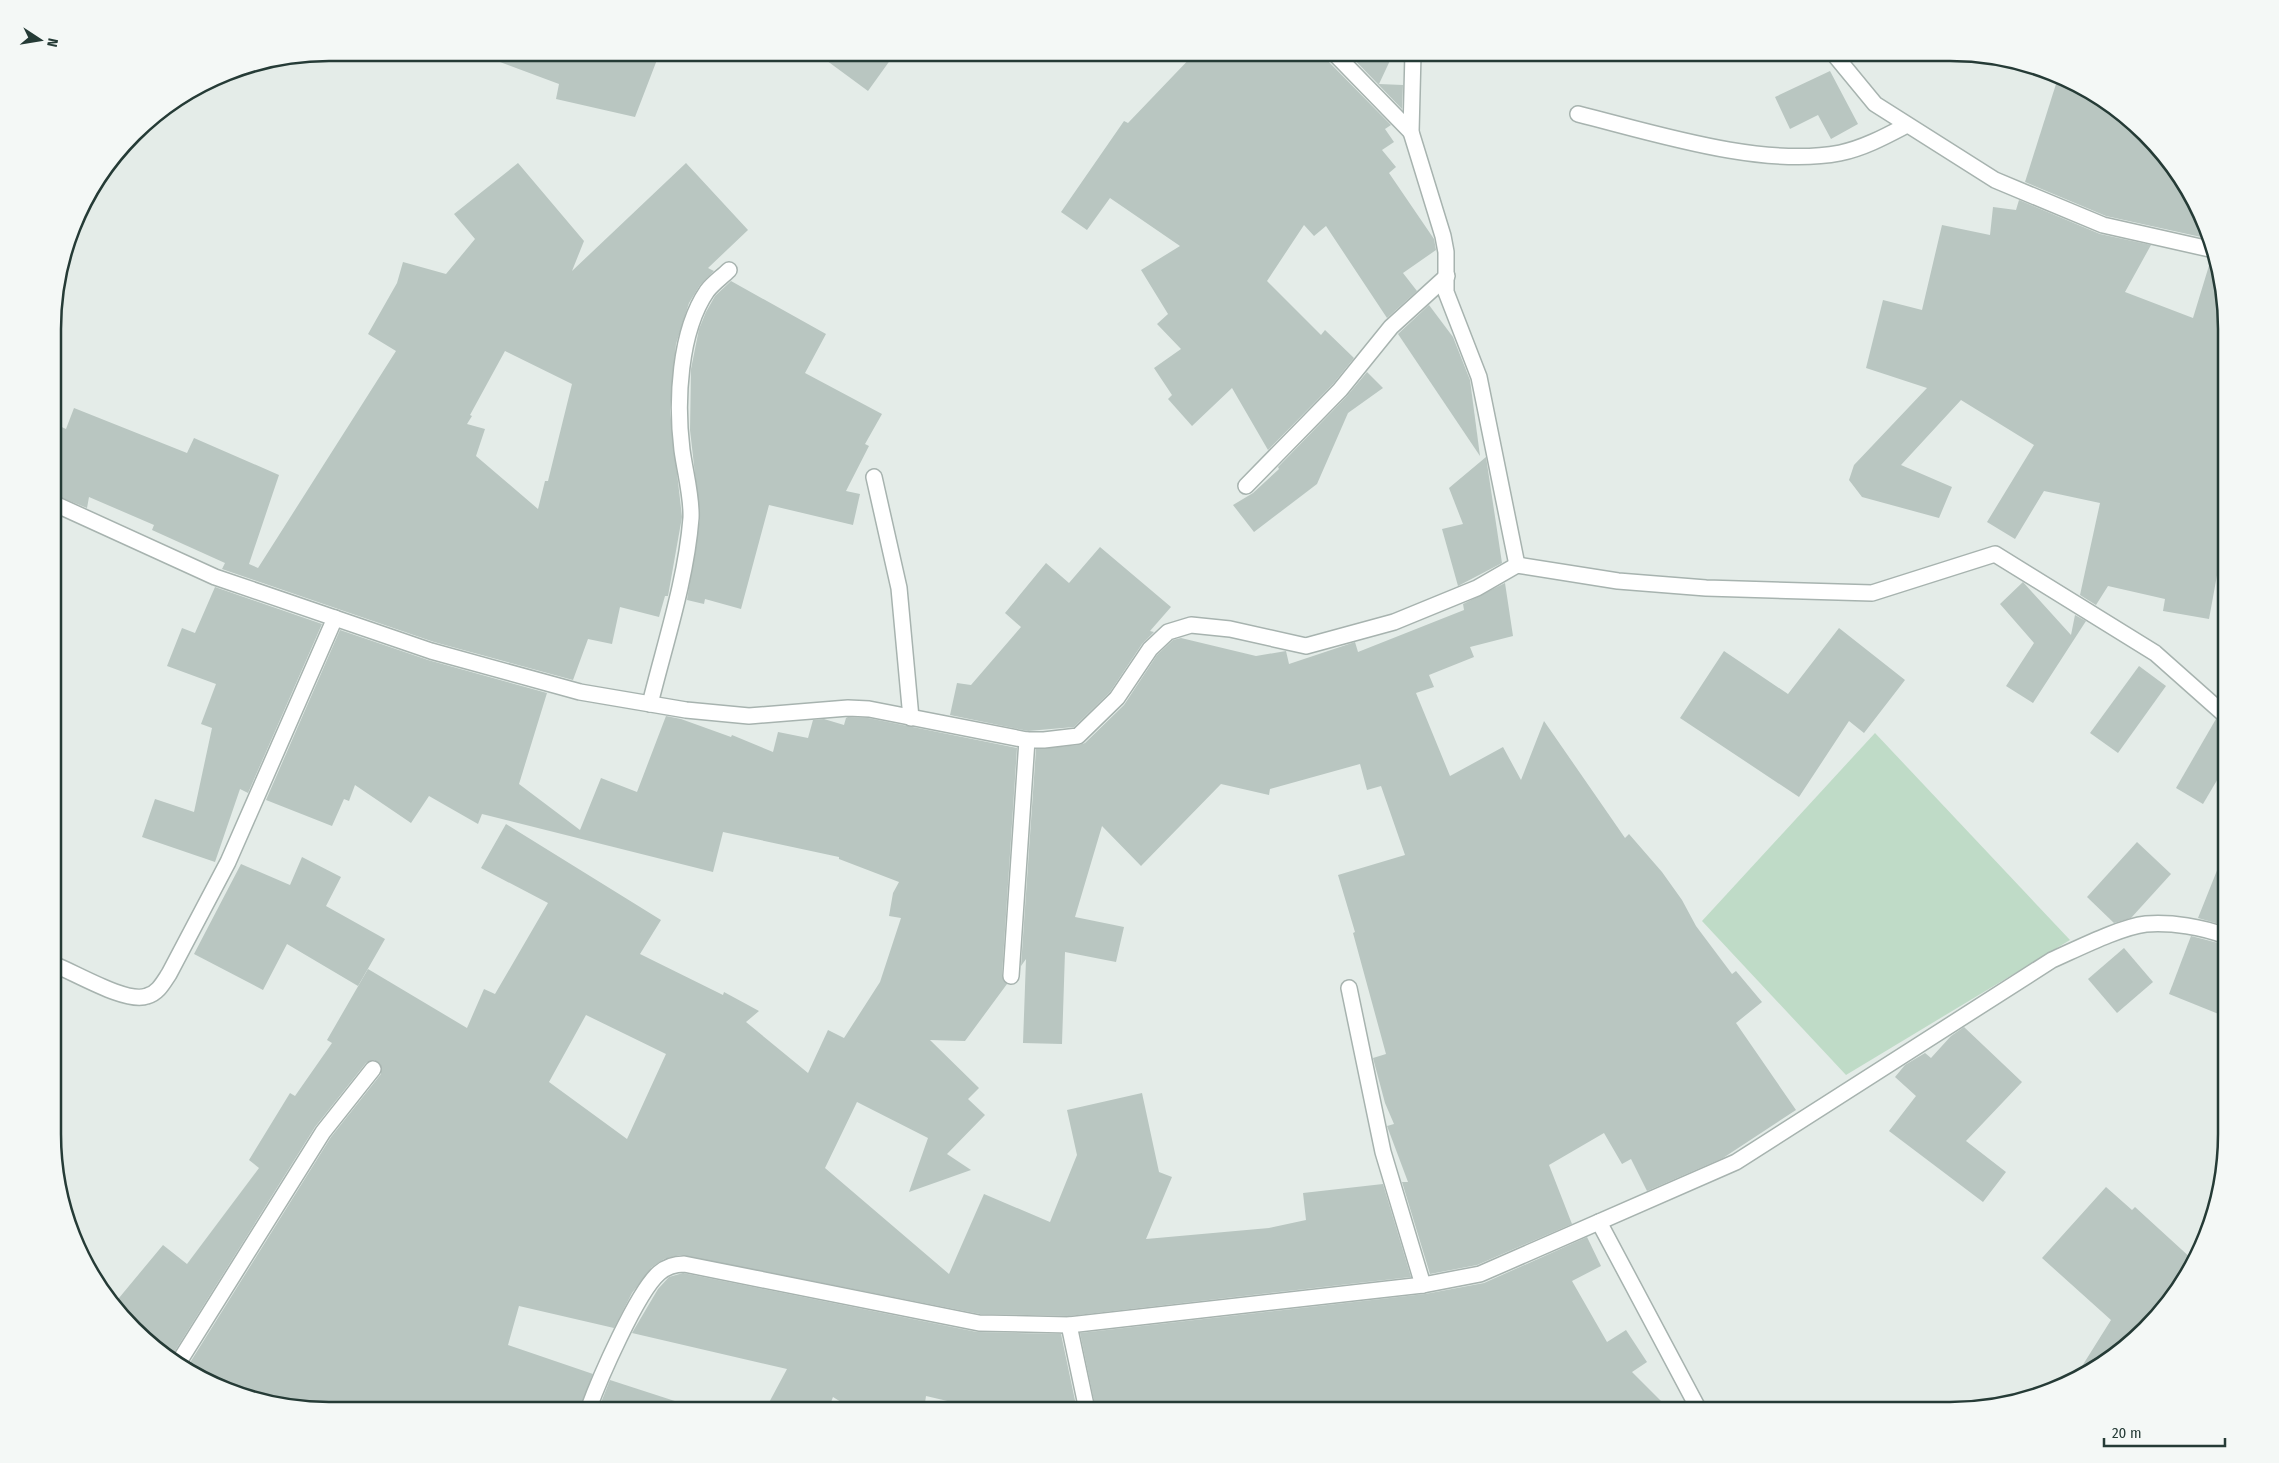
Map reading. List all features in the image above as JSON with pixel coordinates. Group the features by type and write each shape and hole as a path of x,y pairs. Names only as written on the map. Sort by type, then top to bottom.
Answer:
{"street":[{"path":"1343,61 1411,132"},
{"path":"1413,61 1411,132 1443,236 1446,292 1479,377 1517,565"},
{"path":"1840,61 1874,104 1995,180 2103,225 2205,248"},
{"path":"1578,114 1720,149 1790,156 1840,153 1876,142 1907,125"},
{"path":"650,704 680,587 691,515 680,411 682,368 690,330 708,291 729,270"},
{"path":"1246,486 1340,390 1391,327 1446,276"},
{"path":"874,477 899,588 911,718"},
{"path":"61,507 215,577 431,651 580,692 686,710 749,716 848,708 869,709 1027,740 1078,736 1117,698 1150,648 1168,632 1191,625 1230,629 1306,646 1394,622 1477,588 1517,565 1637,583 1706,588 1872,594 1995,554 2155,654 2218,709"},
{"path":"61,968 129,997 147,997 158,990 169,974 228,862 335,618"},
{"path":"1011,976 1027,740"},
{"path":"592,1402 642,1294 659,1273 675,1264 684,1264 980,1323 1069,1325 1423,1285 1480,1274 1736,1162 2052,960 2094,940 2145,924 2179,925 2218,934"},
{"path":"1349,988 1383,1152 1423,1285"},
{"path":"181,1358 323,1132 373,1069"},
{"path":"1599,1222 1695,1402"},
{"path":"1069,1325 1085,1402"}],"green space":[{"path":"1875,733 2070,940 1846,1075 1702,921"}],"building":[{"path":"497,61 657,61 635,117 556,99 559,84"},
{"path":"827,61 890,61 868,91"},
{"path":"1187,61 1328,61 1391,125 1385,129 1394,142 1382,150 1396,167 1389,173 1434,239 1436,250 1403,273 1417,291 1387,318 1326,226 1314,236 1304,225 1267,281 1321,335 1325,330 1354,358 1333,384 1268,450 1232,388 1192,426 1168,399 1172,395 1154,368 1181,349 1157,324 1168,314 1141,270 1180,246 1110,198 1087,230 1061,212 1124,121 1128,123"},
{"path":"1356,61 1390,61 1379,84 1403,85 1402,109"},
{"path":"1830,71 1858,124 1831,139 1818,115 1790,129 1775,97"},
{"path":"2056,84 2099,106 2139,140 2173,180 2201,237 2106,216 2025,182"},
{"path":"518,163 584,241 572,271 686,163 748,230 708,268 714,271 700,285 689,303 676,344 670,411 682,517 668,596 665,596 659,617 620,607 612,644 588,639 573,680 434,642 222,569 225,563 152,530 154,525 89,497 87,508 61,497 61,427 66,429 74,408 187,453 194,438 279,475 249,564 258,568 396,351 368,334 397,283 403,262 446,274 475,239 454,214","holes":["505,351 572,384 548,481 545,481 538,509 476,456 485,429 467,424"]},
{"path":"2019,200 2100,234 2151,245 2125,292 2193,318 2210,263 2213,277 2218,329 2218,570 2209,619 2163,611 2165,599 2108,586 2096,605 2080,595 2100,503 2044,491 2015,539 1987,522 2034,445 1961,400 1901,465 1952,487 1939,518 1862,497 1849,480 1854,465 1927,388 1866,368 1883,300 1922,310 1942,225 1990,235 1993,207 2016,210"},
{"path":"731,281 826,334 805,373 882,414 865,444 869,446 846,491 860,494 853,525 769,505 741,609 705,599 704,604 687,600 700,518 690,430 691,369 699,329 706,312 715,296"},
{"path":"1429,305 1453,337 1470,380 1480,456 1398,334"},
{"path":"1367,372 1383,388 1348,413 1317,484 1254,532 1233,505 1253,493 1279,469 1278,467 1347,396"},
{"path":"1486,457 1502,563 1458,586 1442,529 1463,524 1449,488"},
{"path":"1100,547 1171,607 1150,631 1154,632 1142,644 1110,692 1074,727 1028,731 950,715 957,683 971,685 1021,627 1005,613 1046,563 1069,583"},
{"path":"2023,582 2071,635 2075,615 2086,621 2033,703 2006,686 2034,643 2000,604"},
{"path":"1505,583 1513,636 1470,647 1474,657 1429,675 1434,687 1416,693 1450,776 1503,747 1521,780 1544,721 1625,838 1629,834 1662,872 1682,900 1696,926 1732,974 1736,971 1762,1002 1736,1023 1796,1110 1723,1158 1647,1191 1631,1159 1622,1164 1604,1133 1549,1165 1572,1224 1477,1265 1430,1274 1402,1182 1408,1182 1387,1126 1394,1124 1385,1103 1373,1058 1386,1054 1353,933 1355,932 1338,875 1405,855 1381,786 1367,790 1360,764 1270,789 1269,795 1221,784 1141,866 1102,826 1075,917 1124,927 1116,962 1065,952 1062,1044 1023,1043 1026,959 1021,966 1036,749 1085,743 1124,705 1157,655 1173,640 1181,638 1256,656 1286,651 1289,664 1355,642 1358,652 1464,610 1463,604"},
{"path":"215,587 322,624 248,793 240,789 215,862 142,837 155,799 194,812 212,728 201,724 216,684 167,666 182,628 195,633"},
{"path":"1839,628 1905,680 1864,733 1849,721 1799,797 1680,718 1724,651 1788,694"},
{"path":"340,630 428,660 547,693 519,784 580,830 601,778 637,792 666,716 681,719 731,737 732,735 773,752 778,732 808,738 813,720 824,719 844,725 848,717 868,718 1017,748 1002,975 1007,984 965,1041 930,1040 979,1088 968,1099 985,1115 947,1154 971,1170 909,1192 928,1138 857,1102 825,1168 949,1274 984,1194 1050,1222 1077,1155 1067,1110 1142,1093 1159,1172 1172,1177 1146,1239 1269,1228 1306,1220 1303,1193 1383,1184 1411,1277 1069,1316 980,1314 680,1255 664,1259 652,1267 632,1293 614,1328 519,1306 508,1345 593,1374 582,1402 329,1402 277,1397 243,1388 190,1363 331,1137 381,1074 381,1065 374,1060 366,1063 315,1127 174,1352 140,1323 118,1299 163,1245 187,1264 259,1168 249,1160 290,1093 295,1096 332,1043 327,1040 368,969 467,1028 484,989 495,994 548,903 481,868 506,824 661,920 640,954 723,995 724,992 759,1011 746,1022 808,1073 828,1030 844,1038 880,982 901,918 889,916 893,893 899,882 839,859 839,857 723,832 713,872 482,814 478,824 429,796 411,823 355,785 349,801 344,799 332,826 266,800","holes":["586,1015 666,1054 627,1139 549,1082"]},
{"path":"2139,666 2166,686 2118,753 2090,733"},
{"path":"2216,719 2218,720 2218,779 2203,804 2176,788"},
{"path":"2137,842 2171,874 2131,918 2114,923 2087,897"},
{"path":"302,857 341,877 326,906 385,939 358,986 287,944 263,990 194,954 241,864 290,885"},
{"path":"2218,868 2218,924 2198,918"},
{"path":"2191,936 2218,943 2218,1014 2169,994"},
{"path":"2124,948 2153,982 2117,1013 2088,979"},
{"path":"1964,1027 2022,1082 1966,1141 2006,1172 1983,1202 1889,1131 1916,1096 1895,1077 1905,1065 1925,1053 1931,1058 1951,1036"},
{"path":"2106,1187 2132,1210 2135,1207 2188,1256 2173,1283 2139,1323 2099,1357 2081,1367 2111,1320 2042,1258"},
{"path":"1587,1237 1601,1266 1572,1281 1607,1342 1626,1330 1647,1362 1632,1372 1662,1402 1094,1402 1080,1333 1425,1294 1484,1283"},
{"path":"683,1273 977,1332 1061,1334 1075,1402 952,1402 926,1396 925,1402 841,1402 833,1397 831,1402 769,1402 787,1369 632,1333 658,1289 669,1277"},
{"path":"610,1380 678,1402 601,1402"}]}
